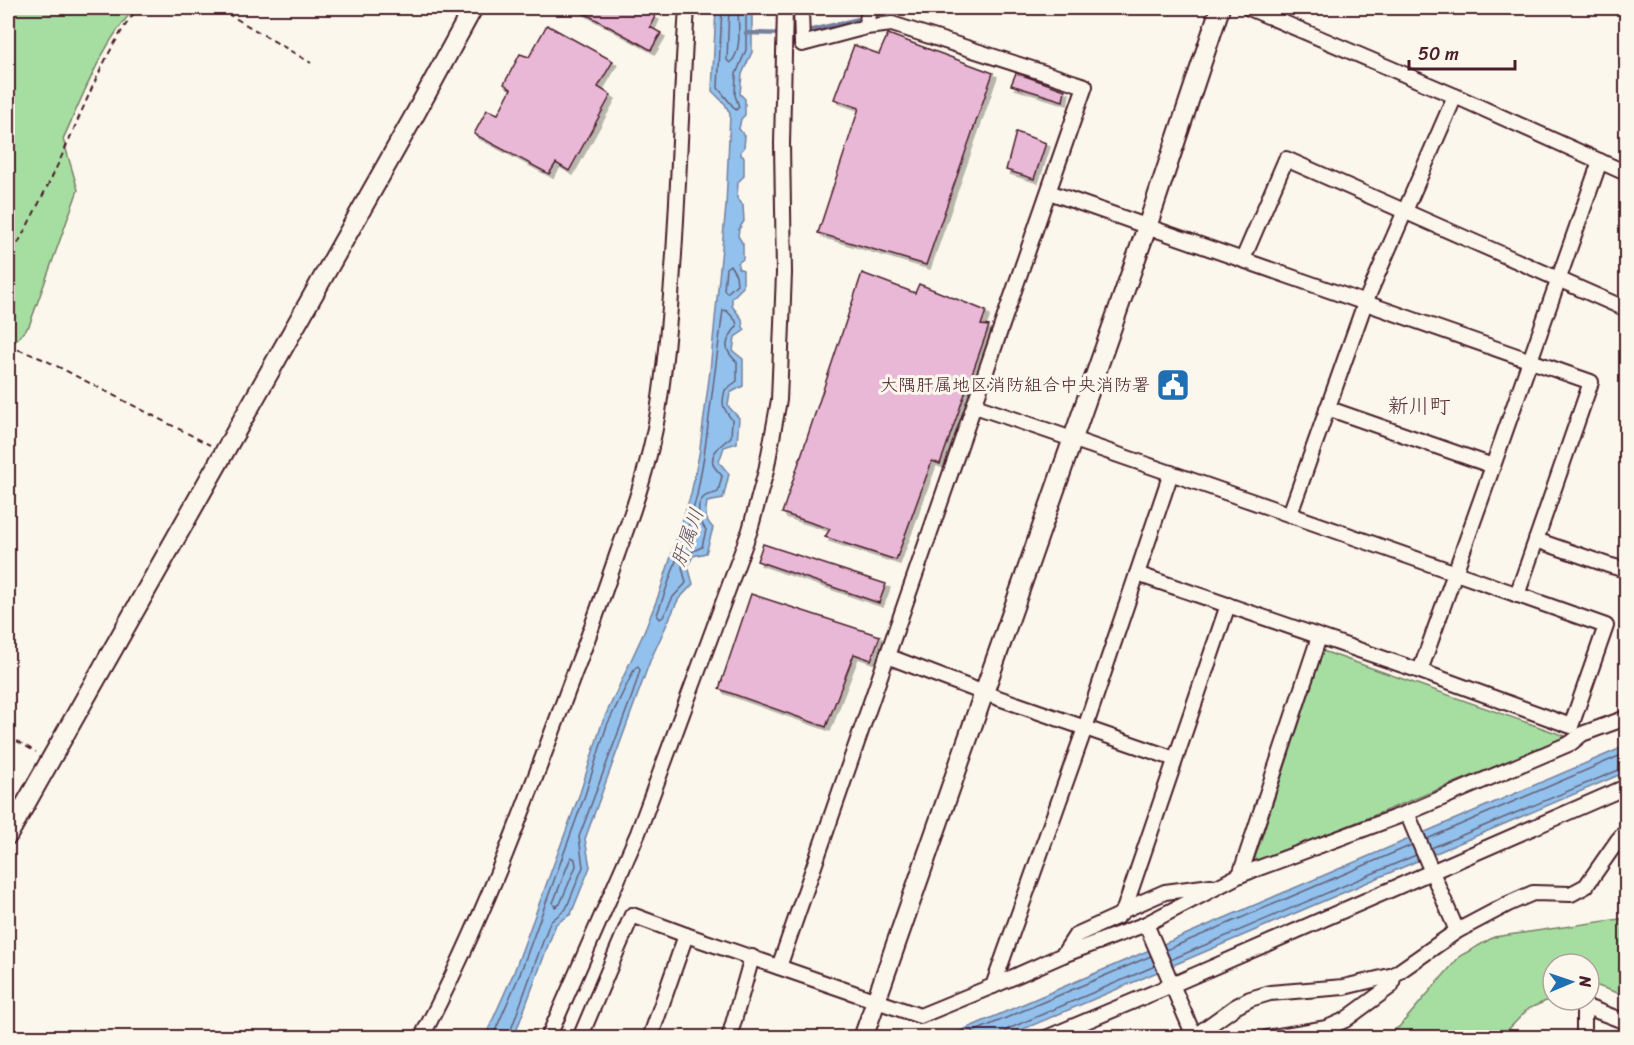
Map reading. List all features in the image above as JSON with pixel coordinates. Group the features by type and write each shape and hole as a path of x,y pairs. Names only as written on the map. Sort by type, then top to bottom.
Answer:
{"street":[{"path":"8,835 473,8"},
{"path":"421,1038 442,999 495,877 590,633 646,472 657,413 668,323 681,146 682,70 687,8"},
{"path":"548,1038 638,833 750,530 766,471 779,400 784,285 782,144 785,8"},
{"path":"779,967 1085,86 892,24 866,24 802,45 801,8"},
{"path":"866,24 869,8"},
{"path":"863,1038 1147,227 1220,8"},
{"path":"1249,8 1455,96 1626,173"},
{"path":"1290,514 1365,303 1455,96"},
{"path":"1243,259 1286,159 1626,309"},
{"path":"1420,671 1599,161"},
{"path":"1049,192 1591,382 1517,595"},
{"path":"580,1038 632,915 920,1016 1064,955 1149,931 1240,875 1407,813 1571,743 1606,626 975,406"},
{"path":"1328,408 1493,466"},
{"path":"993,986 1085,728 1171,473"},
{"path":"1536,540 1608,566 1626,570"},
{"path":"1137,574 1420,671 1576,730 1626,718"},
{"path":"1124,910 1228,605"},
{"path":"1240,875 1319,637"},
{"path":"887,656 984,693 1175,759"},
{"path":"1046,1038 1170,982 1626,787"},
{"path":"1407,813 1457,931"},
{"path":"1149,931 1193,1037 1250,999 1270,993 1344,987 1394,975 1457,931 1508,904 1533,893 1571,894 1586,886 1626,831"},
{"path":"1064,955 1076,935 1118,916 1124,910 1165,892 1222,884"},
{"path":"650,1038 686,935"},
{"path":"729,1038 752,957"},
{"path":"1267,1038 1327,1028 1345,1020 1391,986 1394,975"},
{"path":"1584,1038 1584,1006 1626,1022"}],"path":[{"path":"8,262 37,208 103,63 126,23 138,8"},
{"path":"218,8 311,63"},
{"path":"8,348 12,347 45,360 223,452"},
{"path":"8,736 50,760"}],"green space":[{"path":"8,8 135,8 123,22 103,54 63,139 78,190 29,326 8,349"},
{"path":"1323,651 1568,737 1253,864"},
{"path":"1626,918 1626,996 1601,987 1601,952 1541,952 1541,1003 1528,1009 1501,1037 1382,1037 1399,1027 1460,956 1494,937"}],"water":[{"name":"肝属川","path":"716,8 752,8 752,52 742,74 740,94 745,99 745,115 741,119 739,129 745,136 744,148 741,151 744,157 744,176 738,182 737,198 743,205 744,221 738,236 743,244 743,259 738,263 738,268 743,270 743,287 732,298 732,306 742,319 745,330 735,337 733,351 743,359 743,386 730,393 728,406 739,418 737,443 724,447 719,462 729,474 723,499 707,502 706,516 713,528 706,553 693,556 688,566 693,584 678,600 650,661 585,839 590,867 571,914 556,924 514,1037 485,1037 514,972 580,793 602,723 659,594 691,494 699,455 710,371 726,206 730,114 725,104 712,91"},
{"path":"1626,746 1626,772 1005,1037 944,1038"}],"building":[{"path":"575,8 639,8 655,16 650,27 661,33 651,50"},
{"path":"547,25 613,61 598,87 611,95 569,171 556,163 549,174 474,134 487,110 498,114 511,89 504,84 520,54 529,57"},
{"path":"888,34 993,73 926,265 818,233 859,108 834,99 854,45 879,54"},
{"path":"1016,73 1065,90 1063,101 1011,85"},
{"path":"1016,132 1046,143 1034,179 1006,170"},
{"path":"862,273 915,293 919,284 986,311 981,325 989,326 940,464 932,461 896,560 825,537 830,529 782,513"},
{"path":"763,544 886,584 879,603 757,561"},
{"path":"751,594 880,636 871,660 854,654 826,727 719,689"}],"waterway":[{"path":"746,33 795,34 906,8"}],"place":[{"name":"大隅肝属地区消防組合中央消防署","path":"1173,385"}],"district":[{"name":"新川町","path":"1419,406"}]}
